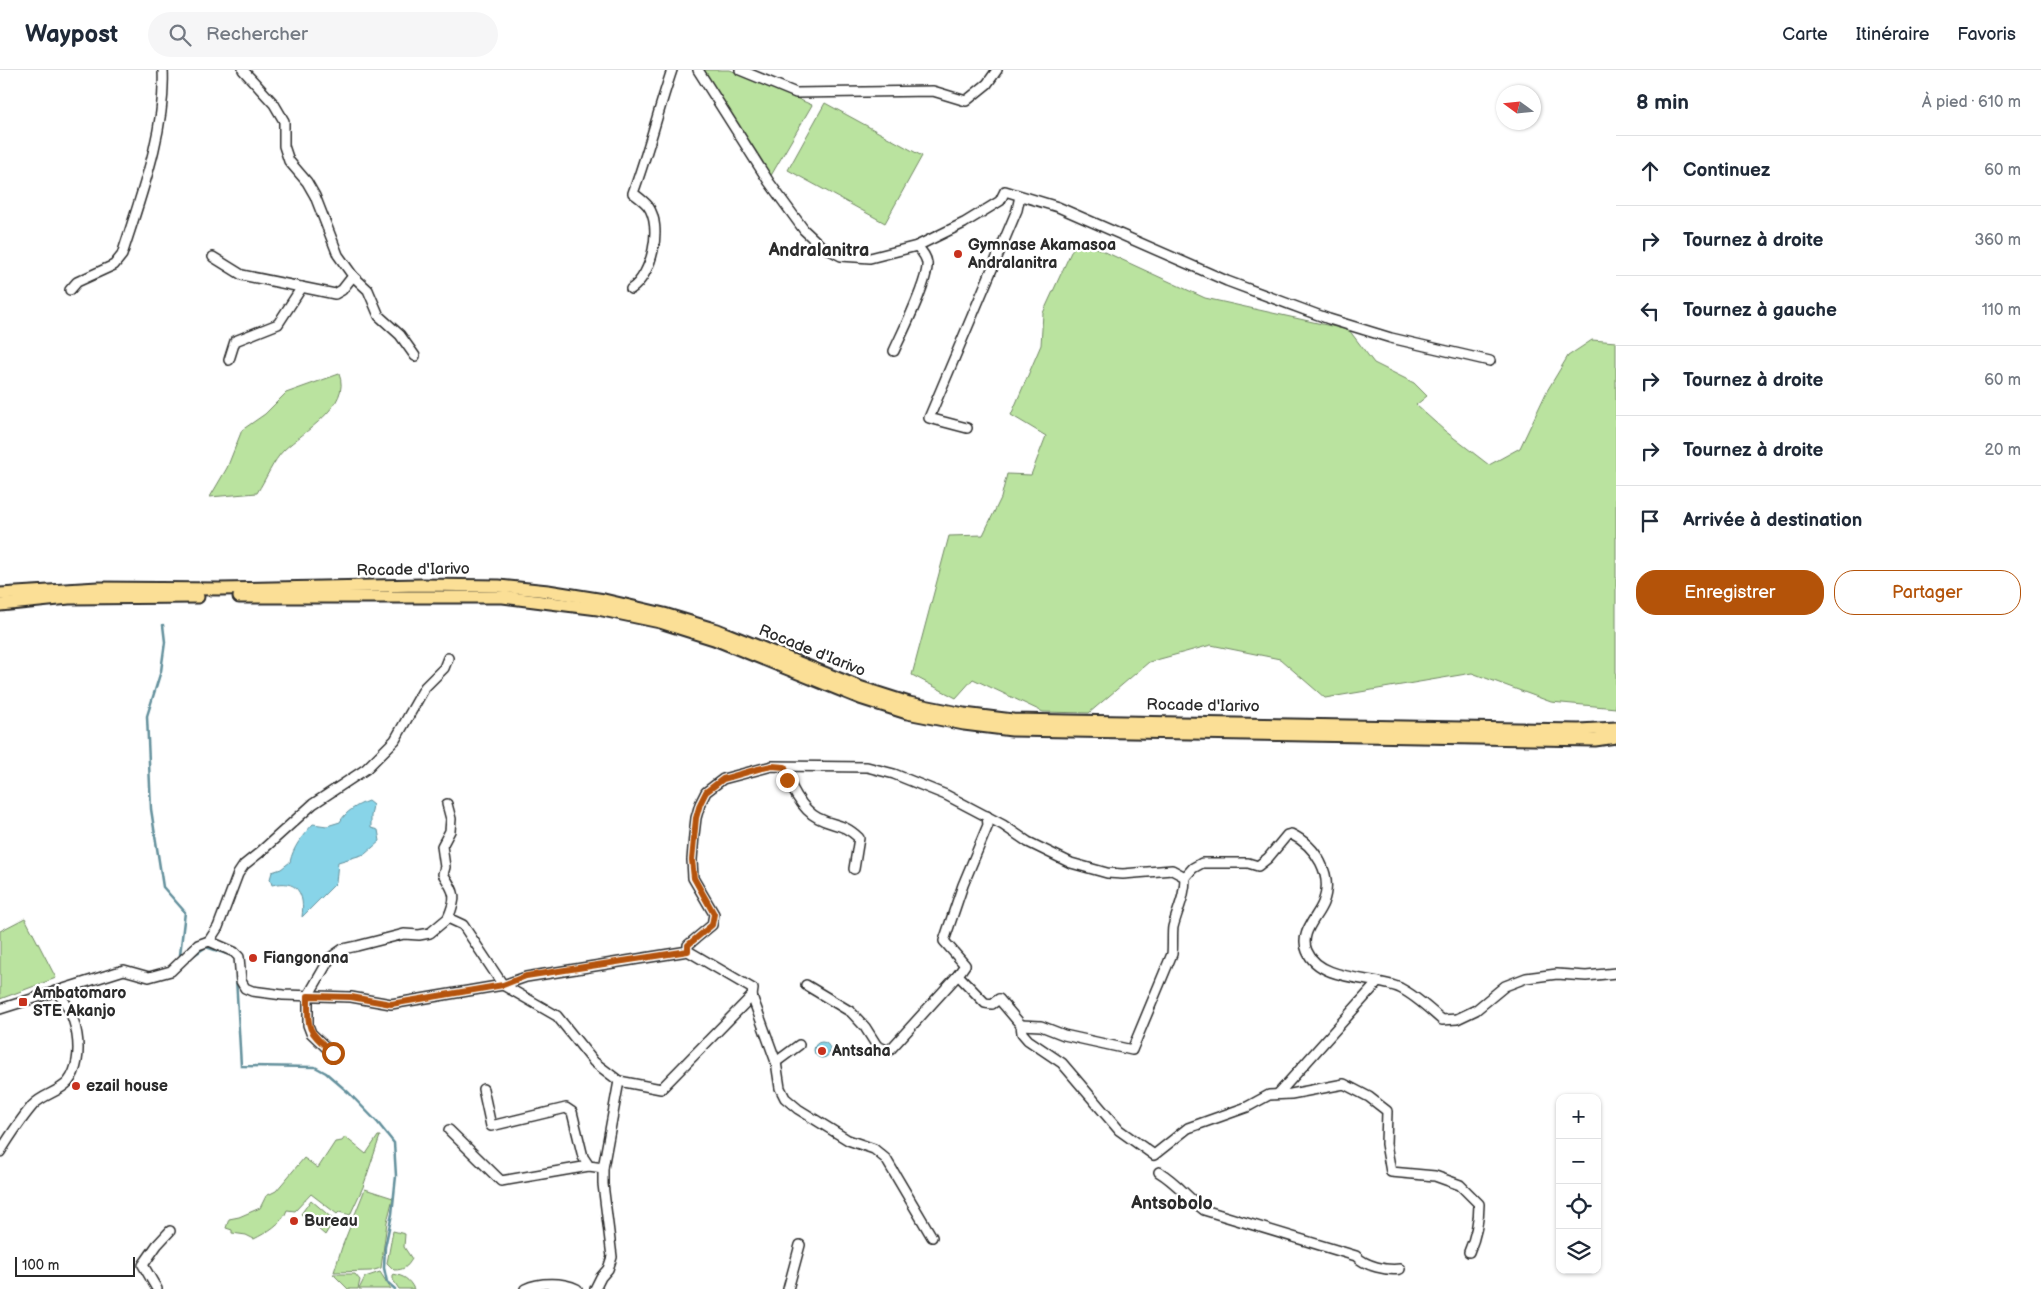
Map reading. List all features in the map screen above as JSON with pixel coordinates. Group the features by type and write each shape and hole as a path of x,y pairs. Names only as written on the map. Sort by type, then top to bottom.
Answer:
{"main road":[{"name":"Rocade d'Iarivo","path":"0,594 98,588 221,589 499,586 548,591 604,600 664,614 717,630 862,688 909,703 964,714 1013,720 1226,722 1579,730 1616,728"},
{"name":"Rocade d'Iarivo","path":"0,605 69,598 502,597 598,609 660,622 714,639 860,698 907,713 964,724 1012,730 1595,740 1616,737"}],"street":[{"path":"70,290 77,282 114,265 122,255 152,156 164,84 163,70"},
{"path":"243,70 274,104 284,121 284,146 288,161 308,182 338,255 353,276 368,290 379,316 400,335 414,356"},
{"path":"631,289 638,285 644,276 656,234 654,221 647,204 633,193 644,164 659,107 672,70"},
{"path":"698,70 769,182 804,230 820,245 841,256 870,258 917,246 964,223 1000,201 1005,191 1058,207 1227,281 1328,319 1391,338 1490,361"},
{"path":"740,70 796,93 933,91 966,101 987,84 997,70"},
{"path":"967,428 929,418 1018,210 1020,196"},
{"path":"894,351 924,279 927,265 924,255 917,246"},
{"path":"213,257 242,275 335,294 342,290 353,276"},
{"path":"230,360 236,341 278,324 302,287"},
{"path":"0,1009 124,970 150,977 171,971 198,946 209,941 218,927 238,874 244,865 313,804 346,785 366,770 395,740 425,687 444,668 448,658"},
{"path":"688,951 688,945 712,925 714,914 694,878 692,860 696,818 706,792 713,785 731,776 772,766 868,767 894,774 946,795 969,809 987,816 1028,842 1071,863 1107,873 1123,874 1172,870 1185,877"},
{"path":"785,767 792,789 811,813 817,818 844,826 859,838 854,869"},
{"path":"335,1056 311,1033 308,1025 308,996 330,958 343,949 404,934 419,935 430,933 448,918 456,901 451,887 443,874 445,867 442,846 450,831 451,819 447,804"},
{"path":"806,985 851,1012 865,1027 877,1046 889,1050 965,965 944,941 963,885 988,824 987,816"},
{"path":"1021,1025 1041,1026 1064,1035 1132,1050 1172,954 1174,939 1172,929 1185,891 1185,877 1193,868 1202,863 1248,863 1258,866 1268,858 1287,834 1294,835 1307,845 1322,864 1326,896 1323,905 1306,932 1306,950 1314,960 1330,971 1398,988 1422,1002 1442,1020 1450,1020 1476,1010 1505,986 1526,978 1557,974 1586,976 1616,973"},
{"path":"448,918 463,925 503,985 557,1016 594,1062 619,1081 660,1088 752,996"},
{"path":"209,941 234,952 239,957 241,981 245,988 252,991 283,995 351,997 391,1004 503,985 526,976 688,951 753,989 752,996 776,1062 780,1088 785,1098 798,1109 848,1140 874,1149 886,1159 932,1237"},
{"path":"958,975 985,1003 992,1004 999,999 1021,1025 1022,1033 1028,1040 1062,1063 1119,1130 1154,1155 1188,1128 1247,1108 1269,1095 1291,1094 1344,1084 1368,1096 1387,1111 1386,1144 1391,1172 1435,1176 1460,1185 1478,1204 1478,1220 1474,1240 1468,1252"},
{"path":"1278,1094 1378,982"},
{"path":"0,1152 34,1103 68,1082 78,1060 78,1031 61,996 55,991"},
{"path":"776,1062 799,1045"},
{"path":"595,1289 608,1269 612,1257 602,1184 603,1168 619,1081"},
{"path":"483,1089 491,1126 566,1108 572,1112 584,1157 589,1166"},
{"path":"449,1130 501,1181 589,1166 603,1168"},
{"path":"1159,1172 1170,1179 1204,1210 1356,1256 1360,1261 1389,1271 1400,1268"},
{"path":"156,1289 143,1265 157,1244 170,1231"},
{"path":"788,1289 800,1245"},
{"path":"524,1289 533,1286 564,1284 577,1289"}],"green space":[{"path":"700,70 730,70 812,105 769,179"},
{"path":"825,103 922,156 885,223 788,170"},
{"path":"1077,239 1205,298 1349,330 1374,363 1414,383 1427,396 1416,405 1445,431 1489,465 1520,448 1547,391 1568,356 1592,340 1616,342 1616,708 1551,702 1472,673 1325,698 1280,659 1211,645 1149,662 1089,713 1043,712 973,679 956,698 912,675 949,536 983,535 1001,498 1007,474 1031,475 1046,436 1011,415 1041,345 1043,313"},
{"path":"339,374 341,385 339,396 332,407 324,417 280,454 257,493 210,497 227,468 242,430 265,414 286,393"},
{"path":"25,918 56,978 0,999 0,931"},
{"path":"378,1136 380,1136 363,1187 350,1215 339,1212 337,1214 311,1194 295,1211 287,1210 282,1219 269,1231 254,1239 246,1235 232,1233 232,1230 226,1228 229,1219 260,1208 266,1196 276,1191 304,1158 318,1168 335,1142 342,1141 345,1137 366,1154"},
{"path":"365,1189 393,1198 387,1222 381,1268 371,1271 334,1272 342,1247"},
{"path":"311,1200 334,1220 325,1235 301,1214"},
{"path":"393,1231 405,1234 404,1247 412,1259 405,1268 397,1270 394,1270 387,1263"},
{"path":"380,1272 391,1289 359,1289 365,1277"},
{"path":"333,1274 355,1274 360,1280 358,1289 348,1289"},
{"path":"393,1274 406,1278 414,1289 399,1289 393,1280"}],"water":[{"path":"368,801 373,805 371,828 378,830 380,841 365,854 338,862 336,883 302,917 302,901 298,890 288,884 272,885 270,879 272,872 281,869 290,862 296,846 313,824 327,826 340,822 352,809"},
{"name":"Antsaha","path":"822,1042 828,1044 830,1050 828,1056 822,1058 816,1056 814,1050 816,1044"}],"waterway":[{"path":"163,625 165,642 161,671 147,716 151,809 163,887 185,912 180,955 183,957"},
{"path":"187,960 206,947 233,956"},
{"path":"236,977 241,1066 315,1067 326,1073 349,1093 394,1143 396,1176 392,1214 385,1247 384,1268 387,1282 395,1289"}],"place":[{"name":"Gymnase Akamasoa Andralanitra","path":"958,254"},
{"name":"Fiangonana","path":"253,958"},
{"name":"Ambatomaro STE Akanjo","path":"23,1002"},
{"name":"Antsaha","path":"822,1051"},
{"name":"ezail house","path":"76,1086"},
{"name":"Bureau","path":"294,1221"}],"district":[{"name":"Andralanitra","path":"819,250"},
{"name":"Antsobolo","path":"1172,1203"}],"route":[{"path":"333,1053 311,1033 308,1025 308,996 351,997 391,1004 503,985 526,976 688,951 688,945 712,925 714,914 694,878 692,860 696,818 706,792 723,779 772,766 785,767 787,780"}]}
